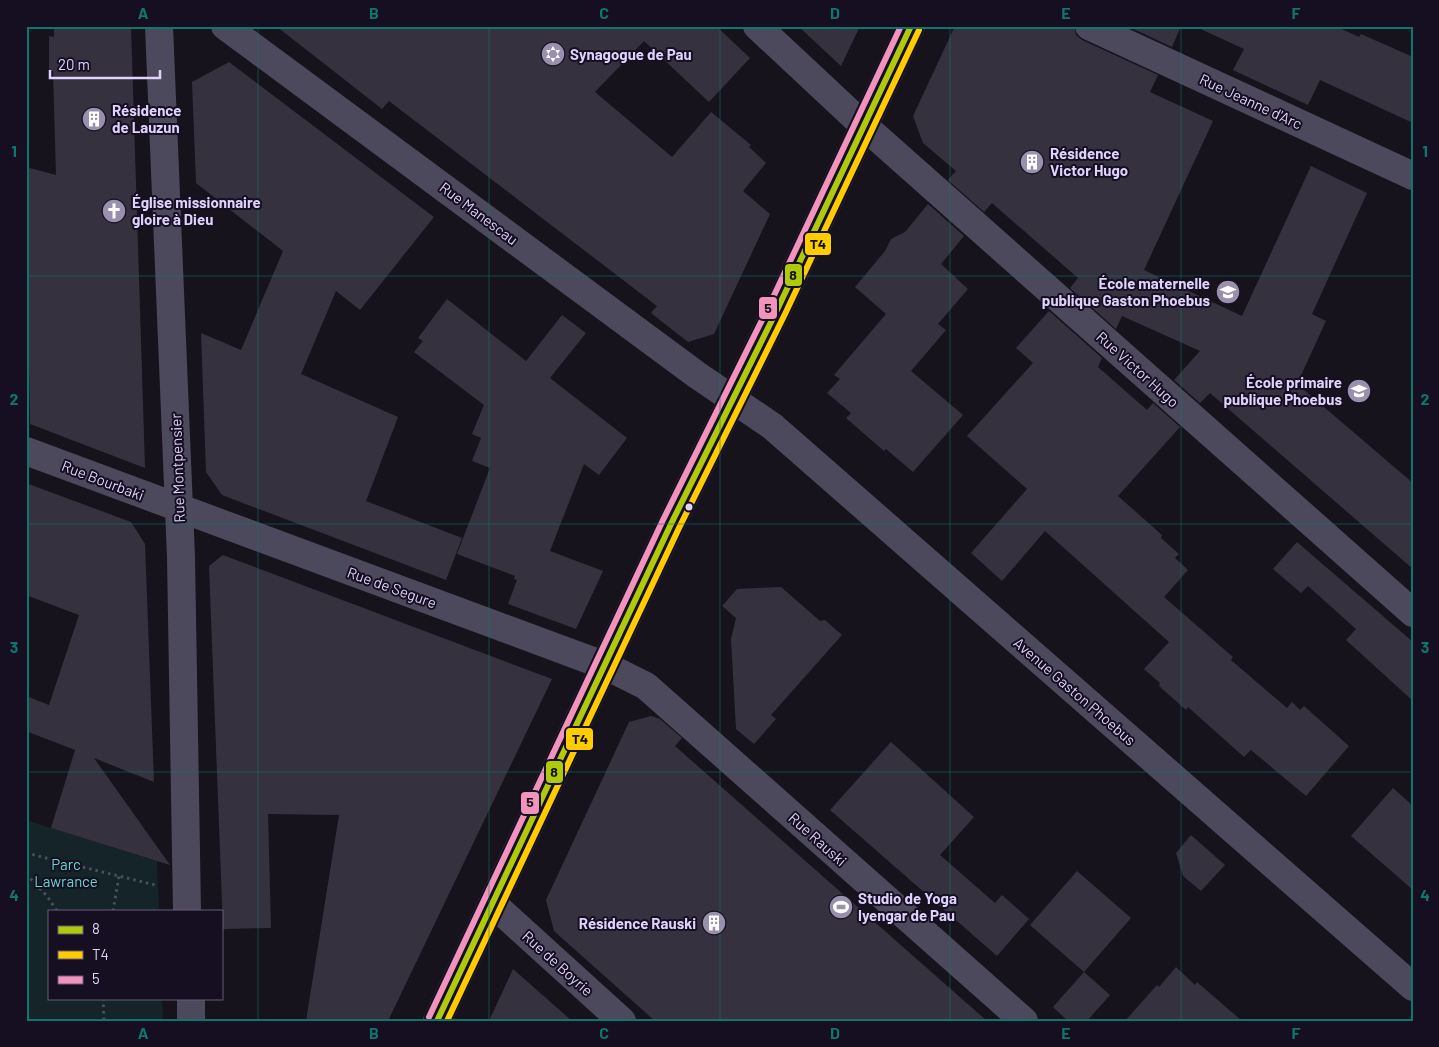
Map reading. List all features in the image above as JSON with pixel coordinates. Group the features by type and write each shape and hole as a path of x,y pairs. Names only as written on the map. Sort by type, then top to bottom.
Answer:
{"street":[{"name":"Rue Montpensier","path":"160,26 179,508 187,902"},
{"name":"Rue Manescau","path":"225,26 697,375 733,399"},
{"name":"Rue Victor Hugo","path":"756,26 863,125 1413,613"},
{"path":"437,1021 606,666 671,524 733,399 910,26"},
{"name":"Rue Jeanne d'Arc","path":"1089,26 1413,176"},
{"name":"Avenue Gaston Phoebus","path":"733,399 772,426 1413,987"},
{"name":"Rue Bourbaki","path":"26,452 179,508"},
{"name":"Rue de Segure","path":"179,508 606,666"},
{"name":"Rue Rauski","path":"606,666 646,686 1024,1021"},
{"name":"Rue de Boyrie","path":"493,904 622,1021"},
{"path":"191,1000 192,1021"}],"path":[{"path":"26,853 119,876 187,902"},
{"path":"26,874 47,896 56,910"},
{"path":"114,910 119,876"},
{"path":"103,1000 104,1021"}],"green space":[{"name":"Parc Lawrance","path":"26,820 157,861 159,910 48,910 48,1000 162,1000 163,1021 26,1021"}],"building":[{"path":"54,26 131,26 145,468 30,424 29,366 26,367 26,167 56,175 53,71 49,71 49,36 54,37"},
{"path":"276,26 716,26 750,58 709,102 644,41 595,92 672,157 711,112 751,145 749,147 766,163 743,191 770,214 714,334 688,342 651,313 657,306 389,101 382,109"},
{"path":"798,26 860,26 841,66"},
{"path":"955,26 1074,26 1076,35 1082,40 1158,75 1150,92 1213,121 1144,270 1242,316 1311,166 1367,193 1312,314 1326,321 1297,384 1413,483 1413,569 1210,393 1200,403 1174,380 1200,351 1122,316 1116,329 1070,288 1078,278 992,203 984,212 948,180 956,171 923,143 913,116"},
{"path":"1127,26 1181,26 1172,47"},
{"path":"1194,26 1335,26 1359,37 1361,34 1413,57 1413,123 1320,80 1308,105 1233,70 1244,49"},
{"path":"229,62 434,217 360,310 336,291 301,374 398,417 366,501 462,538 446,580 222,495 206,472 201,333 241,350 283,251 196,183 192,82"},
{"path":"928,204 964,236 941,264 968,289 938,324 946,330 911,371 963,415 913,472 886,449 884,451 846,418 851,413 827,393 840,379 834,375 886,314 855,287 885,251 891,239 905,232"},
{"path":"447,299 526,361 562,315 586,333 550,378 627,438 599,475 584,464 550,551 603,571 576,629 508,604 517,580 514,579 515,576 457,554 490,468 472,461 481,438 472,434 484,405 414,352 423,341 418,338"},
{"path":"1049,311 1102,358 1098,367 1147,410 1153,403 1180,427 1118,496 1162,535 1161,538 1179,554 1175,558 1188,570 1164,597 1233,657 1231,660 1287,708 1292,702 1300,710 1304,706 1349,746 1306,796 1251,750 1244,757 1188,707 1186,710 1159,686 1160,683 1144,669 1169,642 1045,531 1002,581 971,553 1027,489 967,436 1033,363 1016,348"},
{"path":"26,483 131,522 145,544 154,782 94,758 170,865 51,828 75,750 26,731 26,696 49,705 79,615 26,595"},
{"path":"1297,542 1413,642 1413,701 1346,640 1356,629 1308,586 1301,593 1273,569"},
{"path":"223,555 552,679 388,1021 306,1021 339,815 268,814 271,928 223,929 209,566"},
{"path":"781,587 820,621 825,620 842,635 771,715 776,719 754,744 736,729 731,639 736,618 722,606 737,589"},
{"name":"Résidence Rauski","path":"651,716 660,719 682,738 675,746 987,1021 655,1021 554,931 546,900 629,722"},
{"path":"891,742 974,817 940,855 995,903 1002,895 1029,919 997,956 830,810"},
{"path":"1393,788 1413,806 1413,890 1351,836"},
{"path":"1191,835 1225,865 1201,891 1183,876 1176,853"},
{"path":"1077,871 1131,918 1084,972 1030,925"},
{"path":"1176,967 1195,985 1197,982 1242,1021 1125,1021"},
{"path":"513,969 572,1021 489,1021"},
{"path":"1084,972 1110,995 1087,1021 1068,1021 1053,1007"}],"transit line":[{"name":"5","path":"429,1017 663,520 769,306 901,26"},
{"name":"8","path":"437,1021 671,524 777,310 911,26"},
{"name":"T4","path":"447,1021 679,528 785,314 919,30"}],"place":[{"name":"Synagogue de Pau","path":"553,54"},
{"name":"Résidence de Lauzun","path":"94,119"},
{"name":"Résidence Victor Hugo","path":"1032,162"},
{"name":"Église missionnaire gloire à Dieu","path":"114,211"},
{"name":"École maternelle publique Gaston Phoebus","path":"1228,292"},
{"name":"École primaire publique Phoebus","path":"1359,391"},
{"name":"Studio de Yoga Iyengar de Pau","path":"841,907"},
{"name":"Résidence Rauski","path":"714,923"}]}
